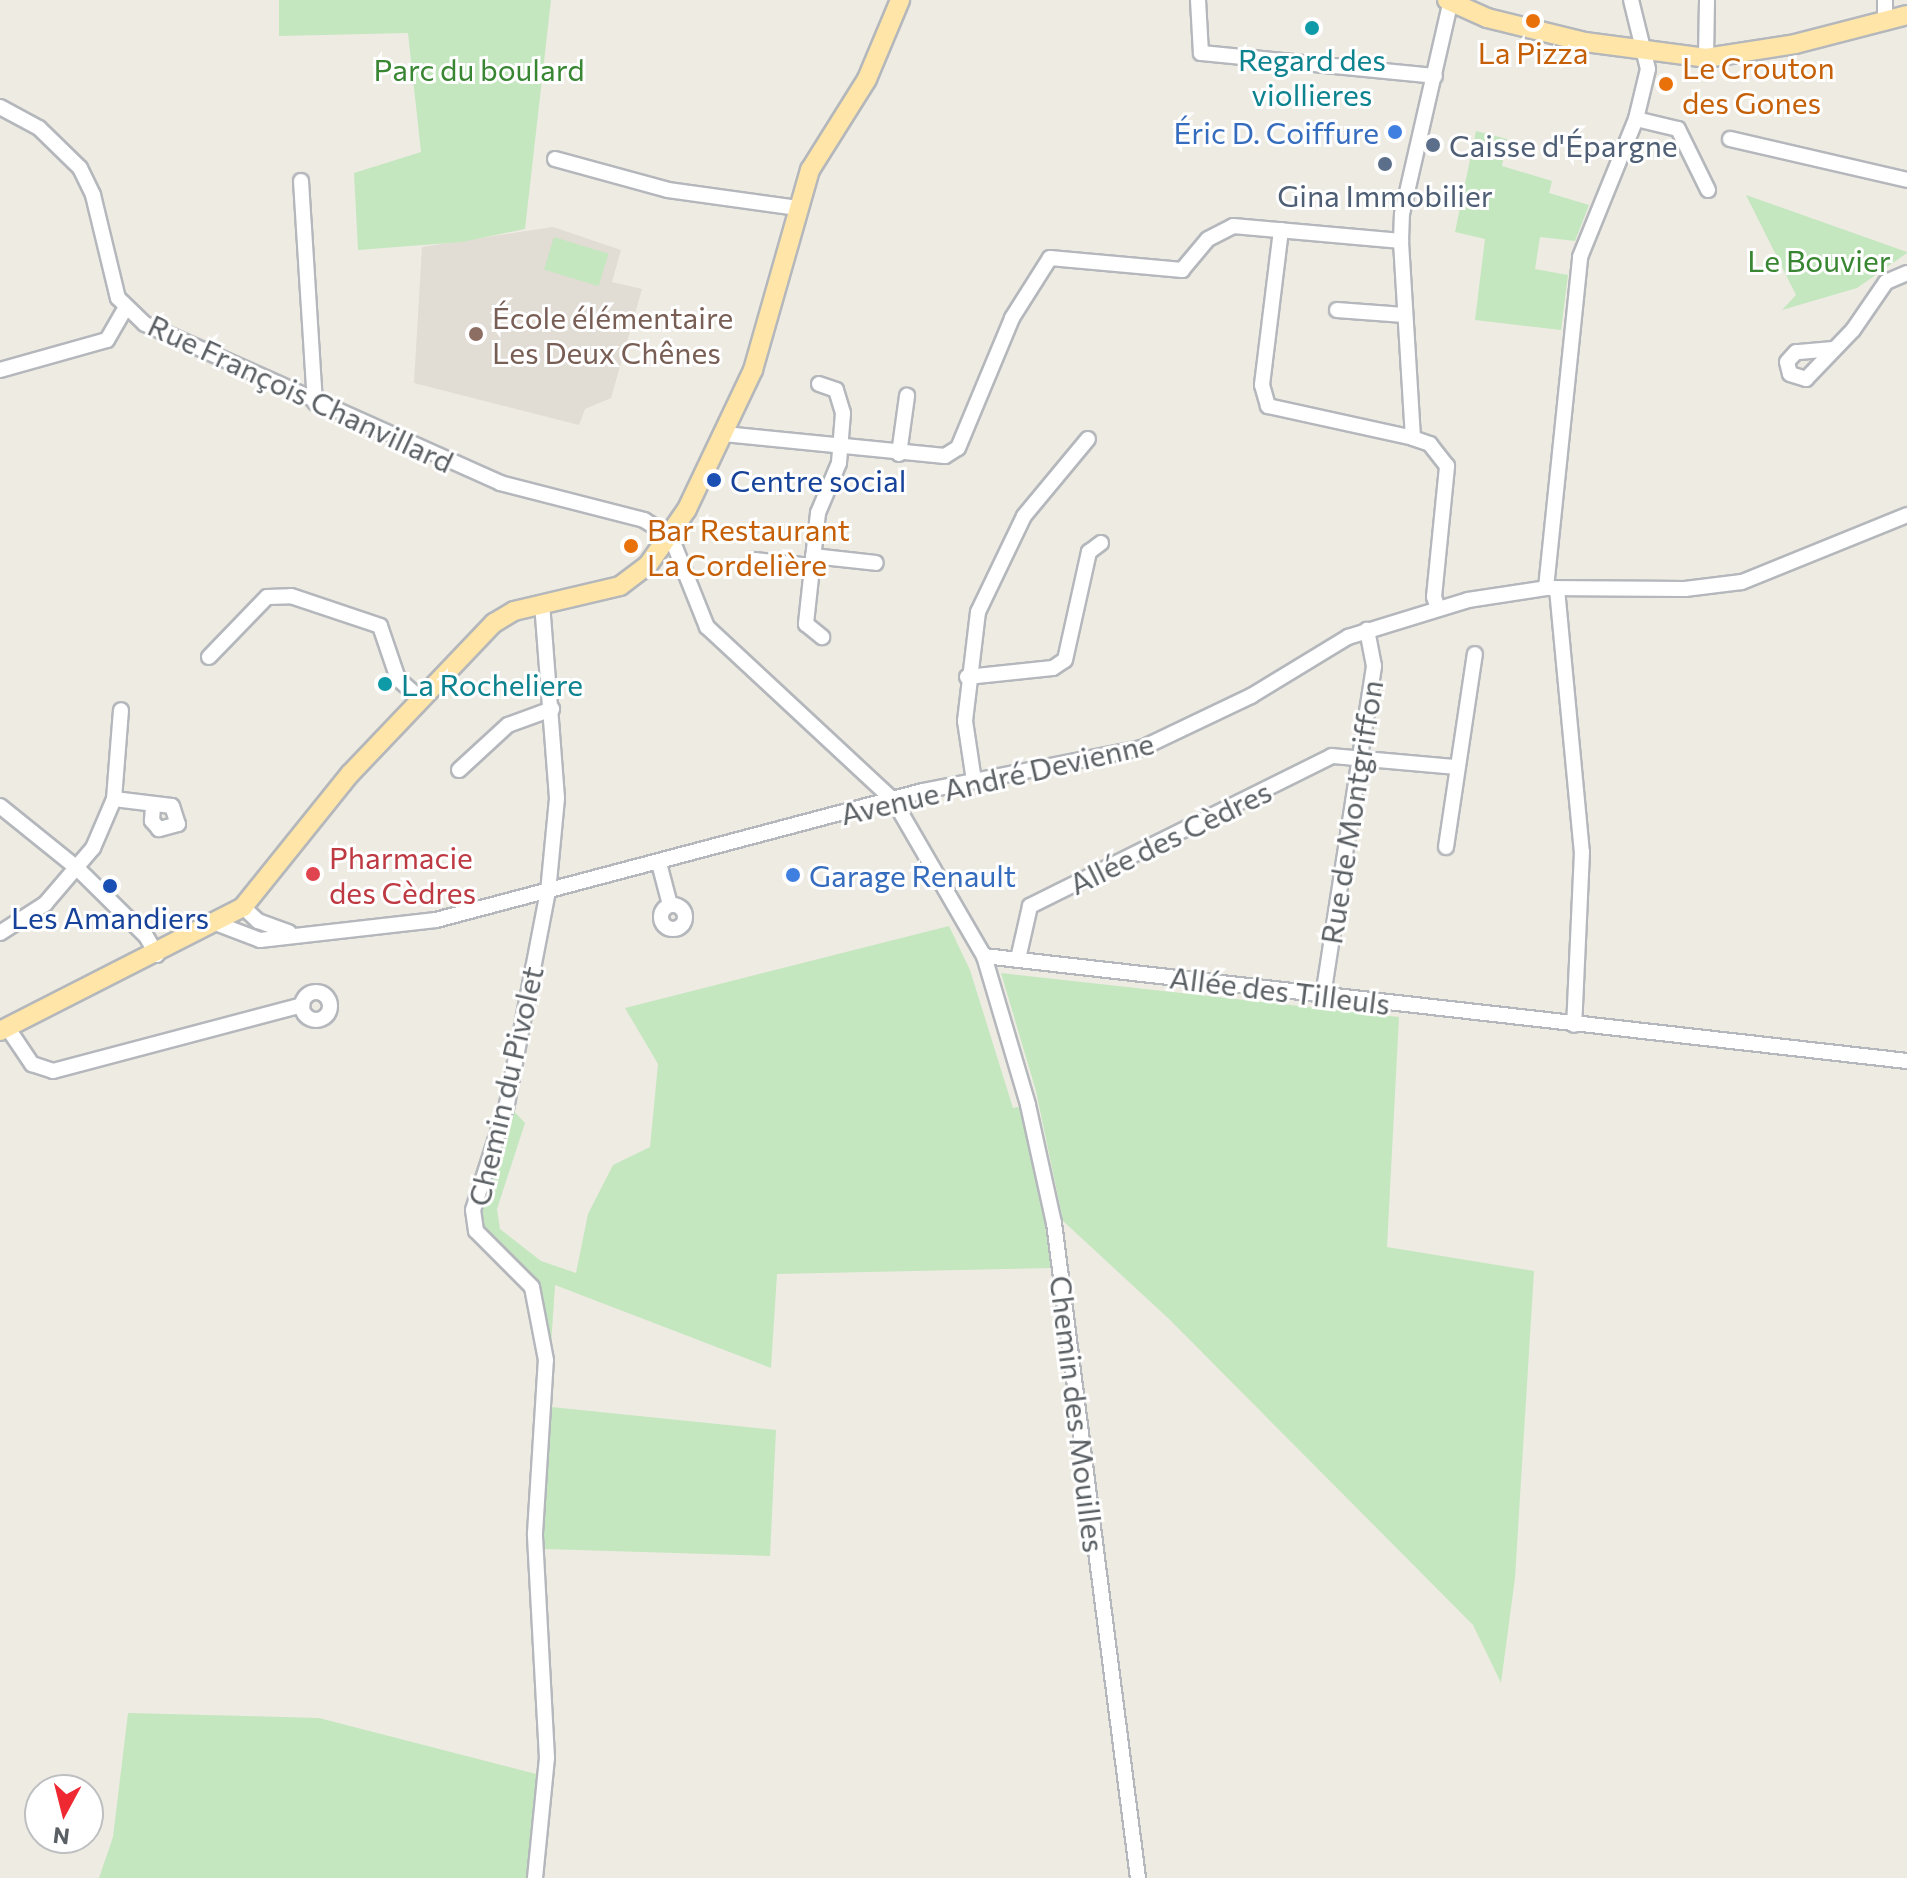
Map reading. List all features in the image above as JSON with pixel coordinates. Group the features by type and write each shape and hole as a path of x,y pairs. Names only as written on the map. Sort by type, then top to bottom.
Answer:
{"main road":[{"path":"4,1029 218,924 243,907 350,774 494,623 542,605 620,586 671,537 753,370 810,170 867,79 900,0"},
{"path":"1449,1 1540,31 1644,52 1706,58 1795,44 1885,9 1907,15"}],"street":[{"path":"1574,1025 1582,867 1552,589 1580,257 1636,119 1648,69 1631,0"},
{"path":"1706,58 1707,0"},
{"path":"1198,1 1201,53 1435,76"},
{"path":"1413,438 1401,241 1449,1"},
{"name":"Rue François Chanvillard","path":"0,107 39,128 80,168 125,309 172,341 500,483 644,520 671,537"},
{"path":"1636,119 1678,129 1708,190"},
{"path":"1730,139 1907,180"},
{"path":"555,159 668,190 798,208"},
{"path":"301,181 315,403"},
{"path":"724,434 940,457 958,448 1012,318 1050,258 1172,271 1190,263 1224,228 1401,241"},
{"path":"1281,230 1262,385 1268,406 1430,444 1447,466 1434,597 1438,608"},
{"path":"1833,349 1886,282 1907,273"},
{"path":"0,370 107,340 125,309"},
{"path":"1337,310 1404,315"},
{"path":"819,384 836,390 843,413 840,448 818,513 806,624 822,637"},
{"path":"899,454 907,396"},
{"path":"974,781 965,721 967,677 978,612 997,561 1024,516 1088,439"},
{"name":"Avenue André Devienne","path":"218,924 260,940 294,933 436,920 974,781 1151,745 1367,630 1438,608 1552,589 1685,589 1742,582 1907,515"},
{"name":"Chemin des Mouilles","path":"671,537 707,627 894,801 984,956 1054,1223 1138,1878"},
{"path":"967,677 1053,668 1065,660 1089,552 1101,543"},
{"path":"754,560 876,563"},
{"path":"209,657 267,597 291,596 380,626 398,679 421,699"},
{"name":"Chemin du Pivolet","path":"535,1878 547,1758 535,1533 546,1360 532,1287 476,1231 473,1210 507,1104 548,892 557,798 542,605"},
{"name":"Rue de Montgriffon","path":"1323,996 1375,658 1367,630"},
{"path":"1446,847 1475,654"},
{"path":"459,770 508,725 552,709"},
{"path":"0,933 45,904 78,869 114,799 121,710"},
{"path":"1360,755 1456,767"},
{"name":"Allée des Cèdres","path":"1018,959 1030,906 1332,756 1360,755"},
{"path":"114,799 153,805"},
{"path":"0,806 78,869 146,936 157,955"},
{"path":"659,863 670,905"},
{"name":"Avenue André Devienne","path":"243,907 258,921 294,933"},
{"name":"Allée des Tilleuls","path":"984,956 1907,1061"},
{"path":"4,1029 32,1064 53,1071 302,1005"}],"shaded area":[{"path":"553,227 621,250 612,282 642,289 611,398 585,409 579,425 414,383 422,247"}],"green space":[{"name":"Parc du boulard","path":"279,0 551,0 525,229 462,242 358,250 354,173 421,152 408,33 279,36"},
{"path":"1476,131 1507,139 1502,166 1552,181 1549,193 1589,205 1575,241 1540,237 1535,269 1568,275 1561,330 1475,320 1485,239 1455,232"},
{"name":"Le Bouvier","path":"1746,195 1907,253 1857,288 1782,310 1796,295"},
{"path":"554,237 609,254 599,286 544,270"},
{"path":"949,926 970,970 1013,1108 1028,1105 1051,1268 777,1274 771,1368 555,1285 551,1346 532,1287 476,1231 473,1210 507,1104 525,1123 497,1209 500,1229 541,1261 576,1273 588,1214 613,1165 650,1147 658,1064 625,1008"},
{"path":"1001,973 1399,1017 1387,1247 1534,1271 1515,1578 1501,1683 1473,1625 1169,1319 1063,1221 1036,1091"},
{"path":"551,1407 776,1430 770,1556 545,1549 540,1533"},
{"path":"128,1713 319,1718 544,1776 534,1878 99,1878 113,1837"}],"place":[{"name":"La Pizza","path":"1533,21"},
{"name":"Regard des viollieres","path":"1312,28"},
{"name":"Le Crouton des Gones","path":"1666,84"},
{"name":"Éric D. Coiffure","path":"1395,132"},
{"name":"Caisse d'Épargne","path":"1433,145"},
{"name":"Gina Immobilier","path":"1385,164"},
{"name":"École élémentaire Les Deux Chênes","path":"476,334"},
{"name":"Centre social","path":"714,480"},
{"name":"Bar Restaurant La Cordelière","path":"631,546"},
{"name":"La Rocheliere","path":"385,684"},
{"name":"Pharmacie des Cèdres","path":"313,874"},
{"name":"Garage Renault","path":"793,875"},
{"name":"Les Amandiers","path":"110,886"}]}
